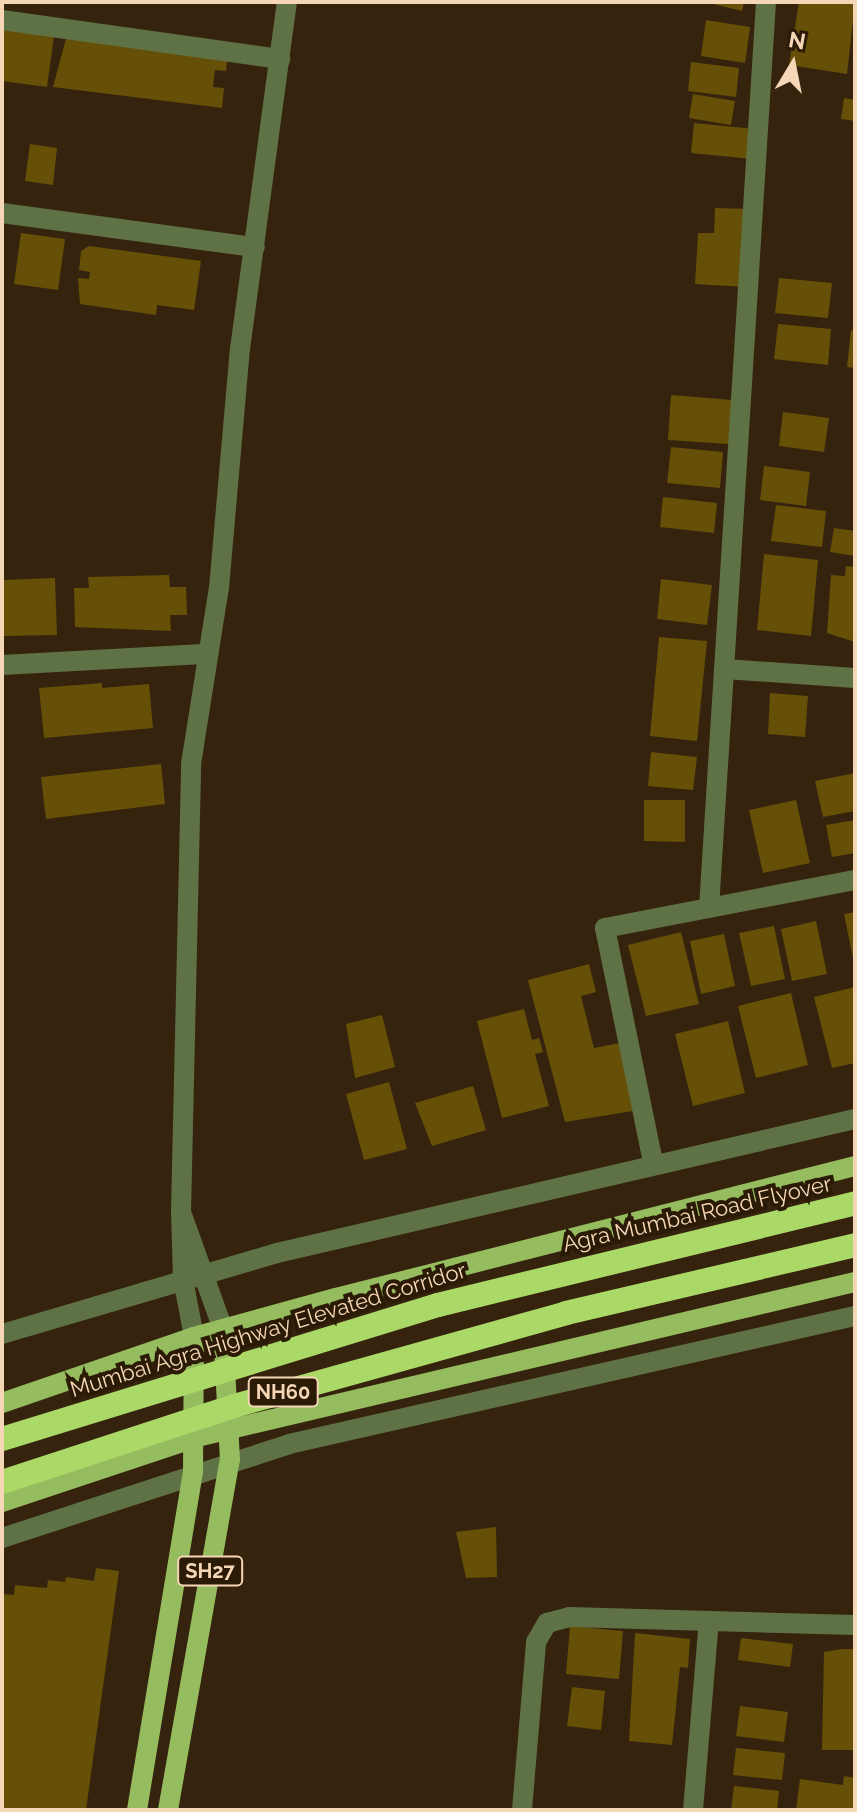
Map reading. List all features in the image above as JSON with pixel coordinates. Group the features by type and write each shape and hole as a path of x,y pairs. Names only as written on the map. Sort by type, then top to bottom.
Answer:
{"highway":[{"name":"Agra Mumbai Road Flyover","path":"551,1276 855,1203"},
{"name":"NH60","path":"2,1482 234,1406 566,1313 855,1245"},
{"name":"Mumbai Agra Highway Elevated Corridor","path":"2,1439 240,1361 551,1276"}],"main road":[{"path":"2,1403 194,1337 855,1166"},
{"path":"2,1502 231,1428 855,1282"},
{"name":"SH27","path":"168,1810 230,1460 231,1428 223,1329"},
{"name":"SH27","path":"137,1810 193,1471 197,1437 194,1337"}],"street":[{"path":"194,1337 183,1279 181,1212 191,764 208,654 287,2"},
{"path":"709,908 766,2"},
{"path":"2,20 280,59"},
{"path":"2,213 255,247"},
{"path":"2,665 208,654"},
{"path":"725,669 855,678"},
{"path":"653,1162 605,928 855,880"},
{"path":"2,1334 206,1271 653,1162 855,1119"},
{"path":"181,1212 206,1271 223,1329"},
{"path":"2,1538 230,1460 855,1316"},
{"path":"522,1810 536,1642 547,1623 569,1617 855,1625"},
{"path":"693,1810 709,1621"}],"building":[{"path":"705,2 744,2 742,11"},
{"path":"799,2 855,2 847,74 789,65"},
{"path":"706,20 750,27 745,63 701,56"},
{"path":"2,29 54,36 47,87 2,81"},
{"path":"67,35 228,55 226,71 215,70 213,87 224,88 222,108 53,87"},
{"path":"691,62 739,68 736,97 688,91"},
{"path":"693,94 735,101 731,125 689,118"},
{"path":"844,98 855,100 855,121 841,119"},
{"path":"694,123 755,129 752,159 691,153"},
{"path":"30,144 57,148 53,185 25,181"},
{"path":"715,208 750,209 745,287 695,284 698,233 714,233"},
{"path":"21,233 65,239 58,290 14,284"},
{"path":"89,246 201,261 194,310 157,305 156,315 80,304 78,278 89,279 90,272 79,270 81,251"},
{"path":"779,278 832,283 828,318 775,313"},
{"path":"778,324 831,329 828,365 774,359"},
{"path":"851,330 855,331 855,368 847,367"},
{"path":"671,395 733,400 729,444 668,440"},
{"path":"783,412 829,418 824,452 779,446"},
{"path":"671,447 723,452 720,488 667,483"},
{"path":"764,466 810,472 806,506 760,500"},
{"path":"663,497 717,503 714,533 660,527"},
{"path":"776,505 826,511 822,547 771,541"},
{"path":"834,528 855,531 855,556 830,552"},
{"path":"764,554 818,560 811,636 757,630"},
{"path":"846,566 855,567 855,642 827,633 831,575 845,576"},
{"path":"169,575 170,587 186,587 187,615 170,615 171,631 75,627 74,588 89,588 88,577"},
{"path":"55,578 57,635 3,636 2,580"},
{"path":"661,579 712,585 707,625 657,619"},
{"path":"659,637 707,641 697,741 650,736"},
{"path":"102,683 102,688 149,684 153,728 44,738 39,688"},
{"path":"770,693 808,696 805,737 768,734"},
{"path":"651,752 697,757 693,790 648,786"},
{"path":"161,764 165,804 46,819 41,777"},
{"path":"855,773 855,811 823,817 815,781"},
{"path":"644,800 685,800 685,842 644,841"},
{"path":"796,800 810,863 763,873 749,810"},
{"path":"855,820 855,853 832,857 826,825"},
{"path":"855,912 855,963 854,963 844,914"},
{"path":"816,921 827,974 792,981 781,929"},
{"path":"774,926 785,979 751,986 739,933"},
{"path":"681,932 699,1004 646,1016 628,945"},
{"path":"724,934 735,986 701,994 690,941"},
{"path":"589,964 596,992 581,996 594,1048 630,1041 645,1109 565,1122 528,980"},
{"path":"855,987 855,1063 832,1068 814,997"},
{"path":"791,993 808,1065 756,1078 738,1006"},
{"path":"524,1009 532,1040 539,1038 543,1052 535,1054 549,1106 502,1118 477,1021"},
{"path":"382,1015 395,1067 355,1078 346,1024"},
{"path":"728,1021 745,1093 693,1106 675,1034"},
{"path":"389,1082 407,1149 364,1160 346,1094"},
{"path":"473,1086 486,1130 432,1146 415,1103"},
{"path":"496,1527 497,1577 466,1578 456,1532"},
{"path":"96,1568 119,1571 86,1810 2,1810 2,1594 14,1595 15,1585 47,1588 48,1580 65,1582 66,1577 94,1581"},
{"path":"570,1626 623,1631 619,1679 566,1674"},
{"path":"635,1633 690,1639 688,1668 680,1667 672,1745 629,1741"},
{"path":"741,1638 793,1644 790,1667 738,1660"},
{"path":"855,1649 855,1750 822,1750 824,1652"},
{"path":"572,1687 605,1691 601,1730 567,1726"},
{"path":"740,1706 788,1712 784,1742 736,1736"},
{"path":"736,1748 785,1753 782,1780 733,1775"},
{"path":"844,1776 855,1778 855,1810 796,1810 800,1779 843,1785"},
{"path":"734,1786 779,1791 777,1810 731,1810"}]}
